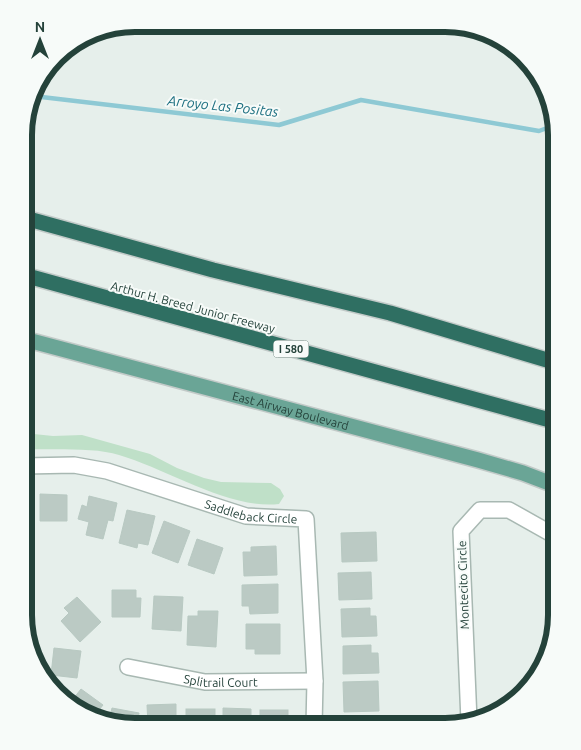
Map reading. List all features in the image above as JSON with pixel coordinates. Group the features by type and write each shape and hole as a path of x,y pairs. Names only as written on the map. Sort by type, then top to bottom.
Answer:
{"highway":[{"path":"32,220 213,270 390,314 548,360"},
{"name":"Arthur H. Breed Junior Freeway","path":"32,277 548,420"}],"main road":[{"name":"East Airway Boulevard","path":"32,341 478,460 548,483"}],"street":[{"name":"Saddleback Circle","path":"32,466 74,465 107,471 246,516 306,519 315,681 314,718"},
{"name":"Montecito Circle","path":"469,715 461,531 480,510 509,510 548,532"},
{"name":"Splitrail Court","path":"128,667 204,682 315,681"}],"green space":[{"path":"32,434 53,436 82,435 150,454 177,468 204,478 221,482 271,483 280,489 284,496 279,504 240,501 219,495 138,461 109,452 32,449"}],"building":[{"path":"40,494 67,495 67,521 40,521"},
{"path":"89,496 117,503 113,521 108,520 103,539 86,535 89,522 78,519 82,505 87,507"},
{"path":"127,510 155,516 148,545 138,543 137,548 119,543"},
{"path":"164,521 190,531 178,563 152,553"},
{"path":"376,532 377,561 342,562 341,533"},
{"path":"197,539 223,548 214,574 188,565"},
{"path":"276,546 277,575 244,576 243,552 251,552 251,547"},
{"path":"371,572 372,599 339,600 338,573"},
{"path":"278,584 278,613 250,614 249,606 242,606 242,585"},
{"path":"112,590 136,590 136,598 141,598 140,617 112,617"},
{"path":"154,596 183,597 181,631 152,629"},
{"path":"77,597 101,622 80,642 61,621 69,613 64,608"},
{"path":"370,608 370,616 376,616 377,636 342,637 341,609"},
{"path":"198,611 218,611 216,647 187,645 188,616 198,616"},
{"path":"246,624 280,624 280,654 255,654 255,649 246,649"},
{"path":"371,645 371,653 378,653 379,673 343,674 343,646"},
{"path":"54,648 81,651 77,678 53,675 51,673"},
{"path":"378,681 379,711 344,712 343,682"},
{"path":"81,689 103,705 98,711 75,697"},
{"path":"176,704 176,718 148,718 147,705"},
{"path":"112,708 139,713 138,718 111,714"},
{"path":"223,708 251,709 251,718 223,718"},
{"path":"186,709 215,709 215,718 186,718"},
{"path":"260,710 288,710 288,718 260,718"}],"waterway":[{"name":"Arroyo Las Positas","path":"40,97 279,125 361,100 539,131 548,128"}]}
